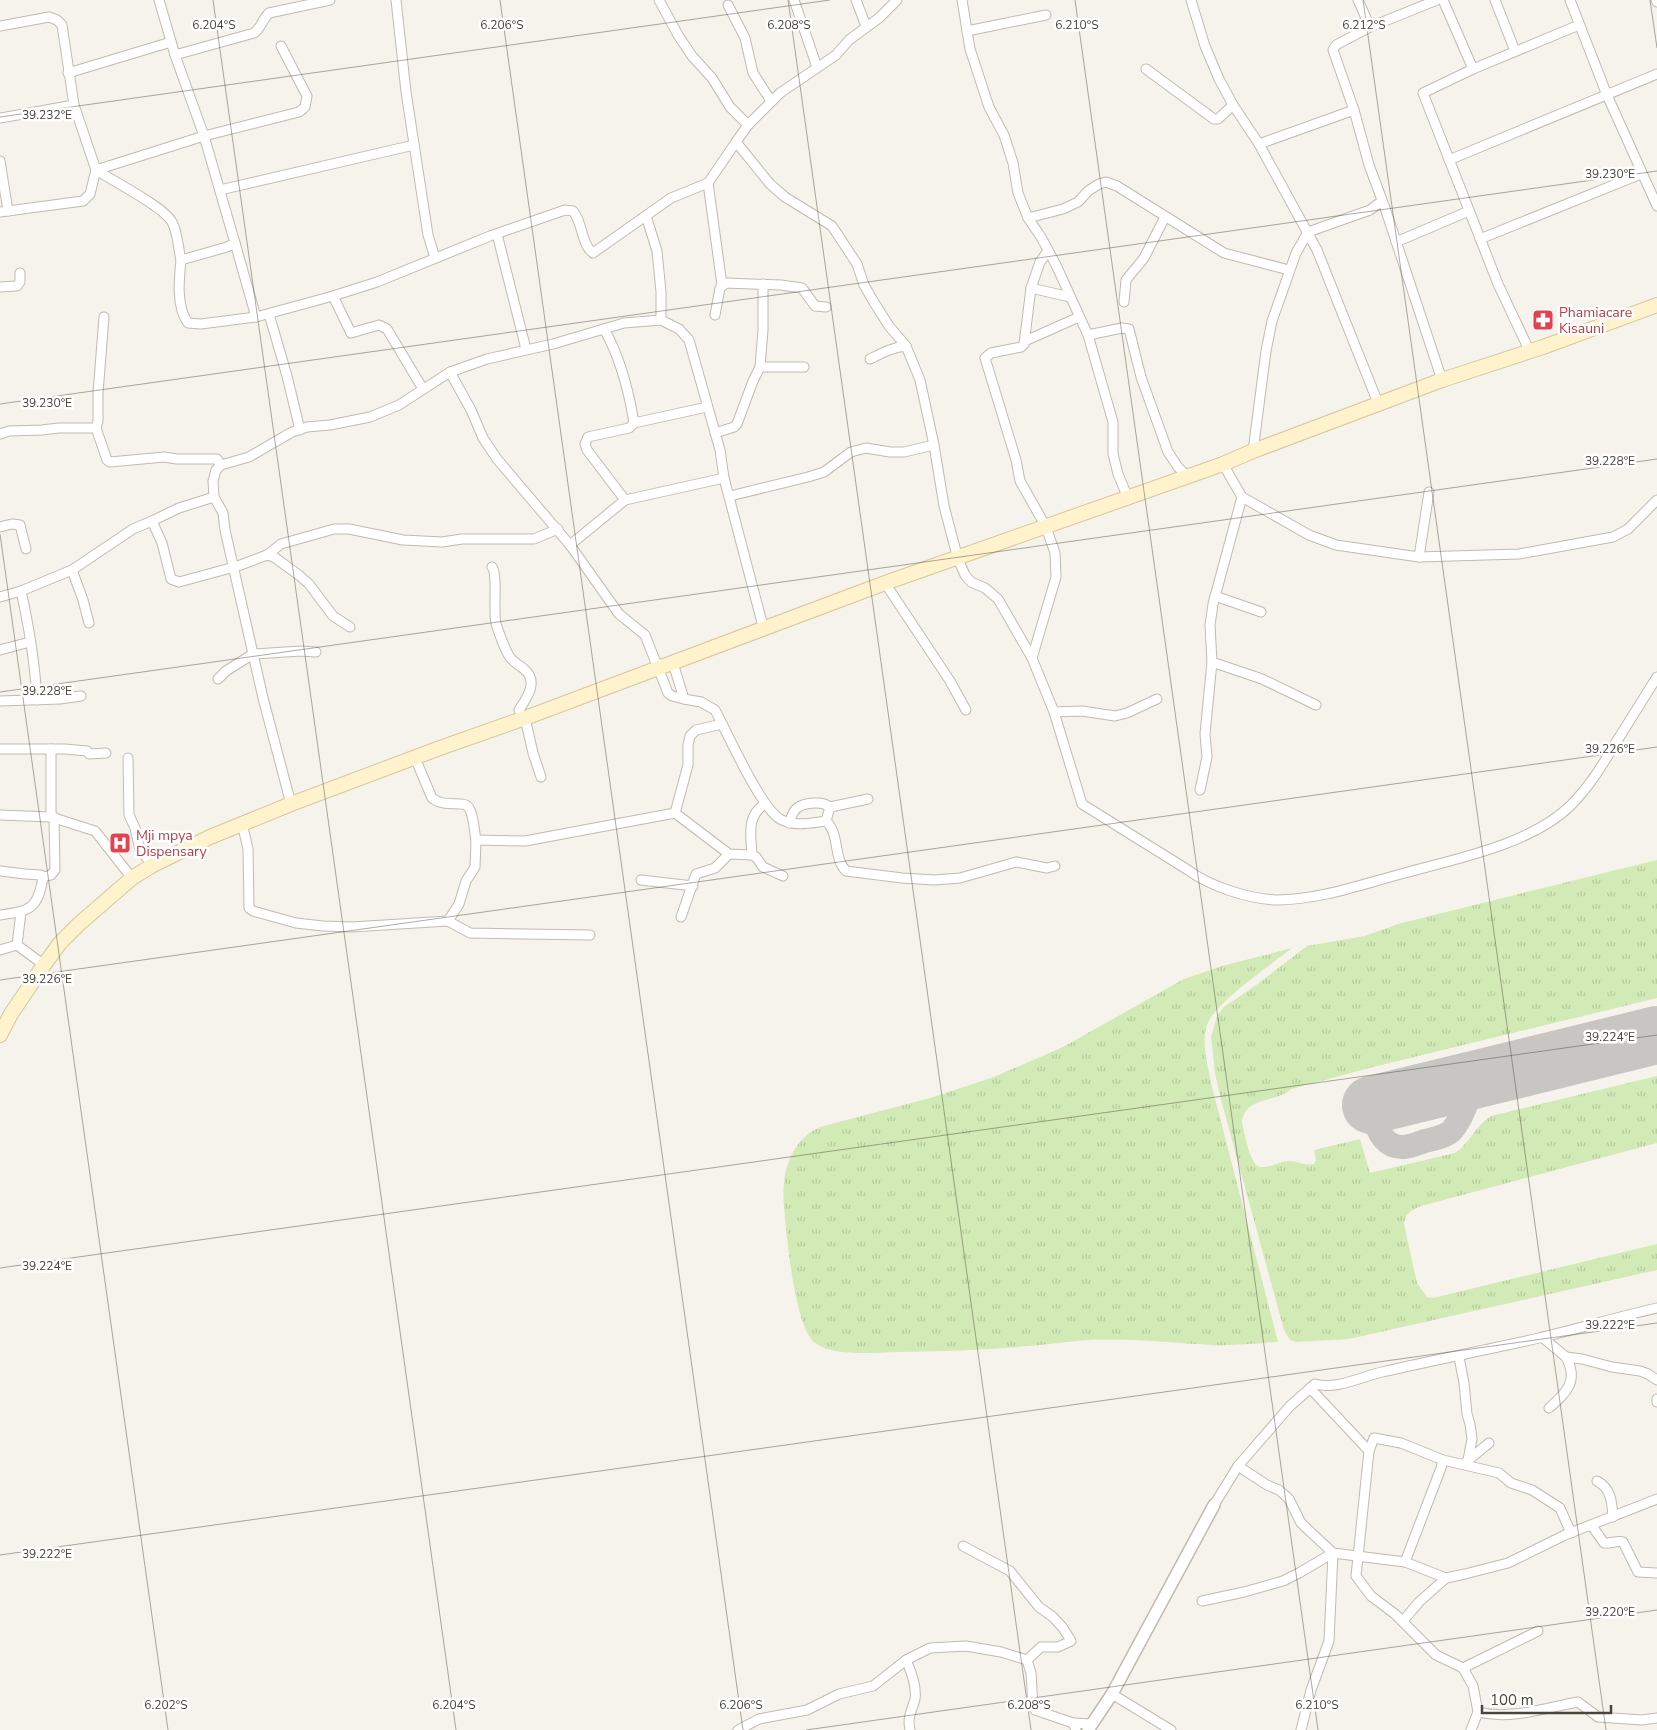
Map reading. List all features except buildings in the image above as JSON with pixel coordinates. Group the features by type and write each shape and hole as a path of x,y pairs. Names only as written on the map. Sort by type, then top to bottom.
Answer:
{"main road":[{"path":"0,1035 44,965 60,943 79,924 132,878 153,865 210,837 291,804 885,584 1223,464 1378,403 1530,352 1657,305"}],"street":[{"path":"159,0 175,55 204,136 256,317"},
{"path":"175,55 254,33 260,28 263,18 269,13 289,4 330,0"},
{"path":"396,0 414,145 428,235 435,258"},
{"path":"659,0 692,56 712,78 730,107 748,125"},
{"path":"794,0 817,67"},
{"path":"856,0 866,26"},
{"path":"96,170 160,209 172,221 181,260 183,316 188,323 201,324 256,317 333,296 378,282 497,234 565,210 573,211 578,217 588,249 593,253 671,198 708,183 748,125 771,100 836,55 848,40 879,18 897,0"},
{"path":"962,0 970,48 989,107 1004,135 1013,163 1018,193 1028,218 1048,251 1088,335 1113,422 1114,454 1118,474 1128,498"},
{"path":"1191,0 1205,46 1233,105 1259,144 1317,250 1378,403"},
{"path":"1358,0 1370,27"},
{"path":"1437,0 1370,27 1336,45 1333,50 1354,110 1362,143 1442,380"},
{"path":"1444,0 1473,69"},
{"path":"1495,0 1515,51"},
{"path":"1570,0 1607,95 1642,174 1652,184 1657,206"},
{"path":"728,5 745,38 753,73 771,100"},
{"path":"967,31 1046,15"},
{"path":"0,26 48,17 57,20 62,25 74,105 96,170 90,194 83,202 4,211 0,161"},
{"path":"1530,352 1498,284 1423,93 1473,69 1579,25"},
{"path":"68,73 171,42"},
{"path":"96,170 204,136 299,112 305,107 307,96 280,46"},
{"path":"1146,69 1214,119 1218,119 1233,105"},
{"path":"1449,160 1657,75"},
{"path":"0,118 74,105"},
{"path":"1259,144 1354,110"},
{"path":"736,142 770,184 786,197 832,226 857,264 864,285 875,304 889,326 906,346 920,380 934,445 944,506 958,559 965,575 971,582 985,588 998,599 1032,658 1054,712 1082,804 1200,879 1256,898 1285,900 1326,894 1487,850 1522,836 1547,823 1570,806 1593,780 1657,677"},
{"path":"220,190 414,145"},
{"path":"1480,239 1642,174"},
{"path":"1028,218 1063,209 1078,202 1088,191 1106,182 1117,186 1224,253 1289,270"},
{"path":"708,183 722,285 715,315"},
{"path":"1253,451 1266,351 1272,321 1296,253 1308,232 1370,210 1382,201"},
{"path":"1396,242 1469,211"},
{"path":"646,216 657,251 661,292 661,320"},
{"path":"1124,302 1126,280 1144,258 1165,217"},
{"path":"497,234 526,349"},
{"path":"181,260 235,243"},
{"path":"1032,658 1056,577 1055,553 1046,526 1020,481 1016,460 985,358 992,352 1021,347 1025,341 1031,288 1040,262 1048,251"},
{"path":"0,287 17,286 20,282 20,273"},
{"path":"722,285 726,283 764,284 802,288 815,306 826,307"},
{"path":"715,433 734,427 737,424 760,366 764,284"},
{"path":"1031,288 1070,297"},
{"path":"333,296 351,333 379,325 388,329 423,389"},
{"path":"269,314 285,367 300,430"},
{"path":"104,317 96,428 107,460 110,462 164,457 177,460 207,460 213,458 217,459 221,465"},
{"path":"1025,341 1080,317"},
{"path":"291,804 224,530 223,513 214,498 213,481 216,470 221,465 248,457 307,427 370,417 399,405 450,372 487,359 553,344 624,323 661,320 679,329 689,340 708,407 720,450 724,478 764,630"},
{"path":"1088,335 1122,328 1129,329 1141,377 1168,452 1187,476"},
{"path":"604,329 616,354 634,423"},
{"path":"870,359 891,349 906,346"},
{"path":"760,366 804,367"},
{"path":"450,372 497,459 558,529 619,614 645,636 668,693 672,696 702,702 715,710 765,804 779,819 796,824 826,821"},
{"path":"625,500 587,450 585,444 588,437 629,428 634,423 708,407"},
{"path":"0,434 9,431 96,428"},
{"path":"730,496 824,472 851,452 866,448 904,452 934,445"},
{"path":"1223,464 1242,497 1309,535 1336,545 1419,557 1519,554 1613,538 1628,529 1657,500"},
{"path":"570,545 625,500 724,478"},
{"path":"1419,557 1429,492"},
{"path":"1200,790 1207,757 1205,734 1212,662 1210,625 1215,596 1242,497"},
{"path":"0,597 21,592 72,570 134,529 179,508 214,498"},
{"path":"152,521 162,543 170,579 179,582 233,568 267,555 281,544 334,530 350,529 403,540 442,542 462,540 534,540 558,529"},
{"path":"0,527 12,524 20,525 26,549"},
{"path":"267,555 279,560 300,576 309,584 333,616 350,626"},
{"path":"492,567 495,575 496,607 494,614 497,625 510,657 527,671 531,681 531,691 519,710 543,707 547,710"},
{"path":"72,570 89,624"},
{"path":"885,584 950,681 966,710"},
{"path":"21,592 27,616 35,670 37,700"},
{"path":"1215,596 1261,612"},
{"path":"0,650 30,642"},
{"path":"218,679 253,654 301,650 316,652"},
{"path":"1212,662 1262,678 1316,705"},
{"path":"673,663 684,699"},
{"path":"0,701 81,696"},
{"path":"1054,712 1082,711 1115,716 1127,713 1157,699"},
{"path":"525,718 541,777"},
{"path":"675,813 688,765 690,736 696,730 722,724"},
{"path":"0,749 65,749 87,751 89,754 106,753"},
{"path":"43,878 51,875 56,870 50,749"},
{"path":"128,758 129,815 136,828 140,850 153,865"},
{"path":"415,758 432,798 448,805 463,803 471,811 476,840 475,867 466,881 459,904 448,921"},
{"path":"830,807 868,799"},
{"path":"789,823 799,806 822,802 830,807"},
{"path":"752,854 751,828 753,816 756,809 765,804"},
{"path":"826,821 830,807"},
{"path":"476,840 525,841 675,813 729,854 752,854 763,867 783,876"},
{"path":"0,815 52,817 96,831 132,878"},
{"path":"826,821 834,832 836,850 842,867 846,871 855,874 943,880 960,878 1016,862 1047,868 1055,866"},
{"path":"242,824 248,849 249,908 253,911 296,923 324,926 352,927 448,921 470,933 590,935"},
{"path":"681,917 696,874 715,868 729,854"},
{"path":"0,871 41,874 43,878"},
{"path":"0,915 21,912 33,905 38,898 43,878"},
{"path":"641,880 693,886"},
{"path":"18,944 21,912"},
{"path":"18,944 44,965"},
{"path":"0,950 18,944"},
{"path":"1027,1660 1031,1673 1033,1707 1035,1710 1074,1727 1090,1727 1112,1694 1214,1505 1238,1466 1290,1406 1315,1384 1335,1385 1382,1372 1542,1338 1657,1308"},
{"path":"1542,1338 1566,1357 1572,1367 1573,1380 1568,1389 1549,1408"},
{"path":"1459,1357 1472,1440 1466,1462"},
{"path":"1566,1357 1648,1374 1657,1380"},
{"path":"1310,1388 1369,1451"},
{"path":"1471,1730 1478,1712 1474,1686 1463,1668 1436,1655 1403,1621 1371,1596 1360,1582 1355,1571 1369,1451 1374,1438 1401,1443 1442,1460 1466,1462 1499,1472 1511,1483 1532,1490 1560,1508 1571,1533"},
{"path":"1466,1462 1489,1443"},
{"path":"1405,1562 1441,1468 1442,1460"},
{"path":"1238,1466 1267,1485 1279,1490 1289,1500 1301,1523 1333,1554 1329,1642 1311,1690 1301,1730"},
{"path":"1597,1481 1604,1484 1610,1493 1613,1517"},
{"path":"1403,1621 1419,1602 1446,1578 1508,1563 1571,1533 1657,1500"},
{"path":"1592,1526 1604,1543 1623,1542 1638,1572 1657,1573"},
{"path":"963,1546 1010,1571 1039,1606 1063,1628 1072,1641 1058,1647 1041,1648 1027,1660"},
{"path":"1202,1601 1244,1592 1283,1580 1333,1554 1405,1562 1446,1578"},
{"path":"1463,1668 1538,1631"},
{"path":"738,1730 759,1719 807,1710 839,1694 874,1686 906,1660 930,1648 966,1646 1001,1652 1027,1660"},
{"path":"906,1660 912,1673 915,1697 908,1717 910,1730"},
{"path":"1112,1694 1171,1730"},
{"path":"1478,1712 1493,1716 1508,1716 1578,1702 1598,1717 1642,1720 1657,1718"}],"green space":[{"path":"1657,860 1657,998 1369,1068 1291,1089 1249,1108 1244,1114 1242,1122 1250,1155 1256,1165 1260,1167 1267,1167 1287,1161 1314,1164 1316,1160 1314,1150 1360,1139 1370,1173 1455,1153 1481,1124 1491,1116 1657,1076 1657,1143 1421,1206 1407,1215 1404,1224 1417,1283 1427,1297 1433,1298 1657,1244 1657,1270 1349,1339 1296,1342 1290,1340 1284,1330 1220,1096 1211,1037 1217,1016 1224,1007 1307,946 1365,936 1398,924"},
{"path":"1292,948 1220,1006 1212,1016 1205,1032 1206,1054 1211,1083 1278,1342 1221,1345 1104,1340 982,1349 857,1353 832,1350 814,1342 801,1318 793,1279 783,1195 789,1160 794,1150 809,1133 820,1127 930,1098 994,1077 1063,1047 1184,979 1222,966"}],"taxiway":[{"path":"1428,1091 1406,1083 1392,1084 1384,1089 1379,1097 1376,1108 1378,1130 1384,1139 1392,1145 1406,1147 1448,1134 1460,1118 1475,1079"}],"runway":[{"path":"1371,1105 1657,1035"}],"place":[{"name":"Phamiacare Kisauni","path":"1543,320"},
{"name":"Mji mpya Dispensary","path":"120,843"}]}
